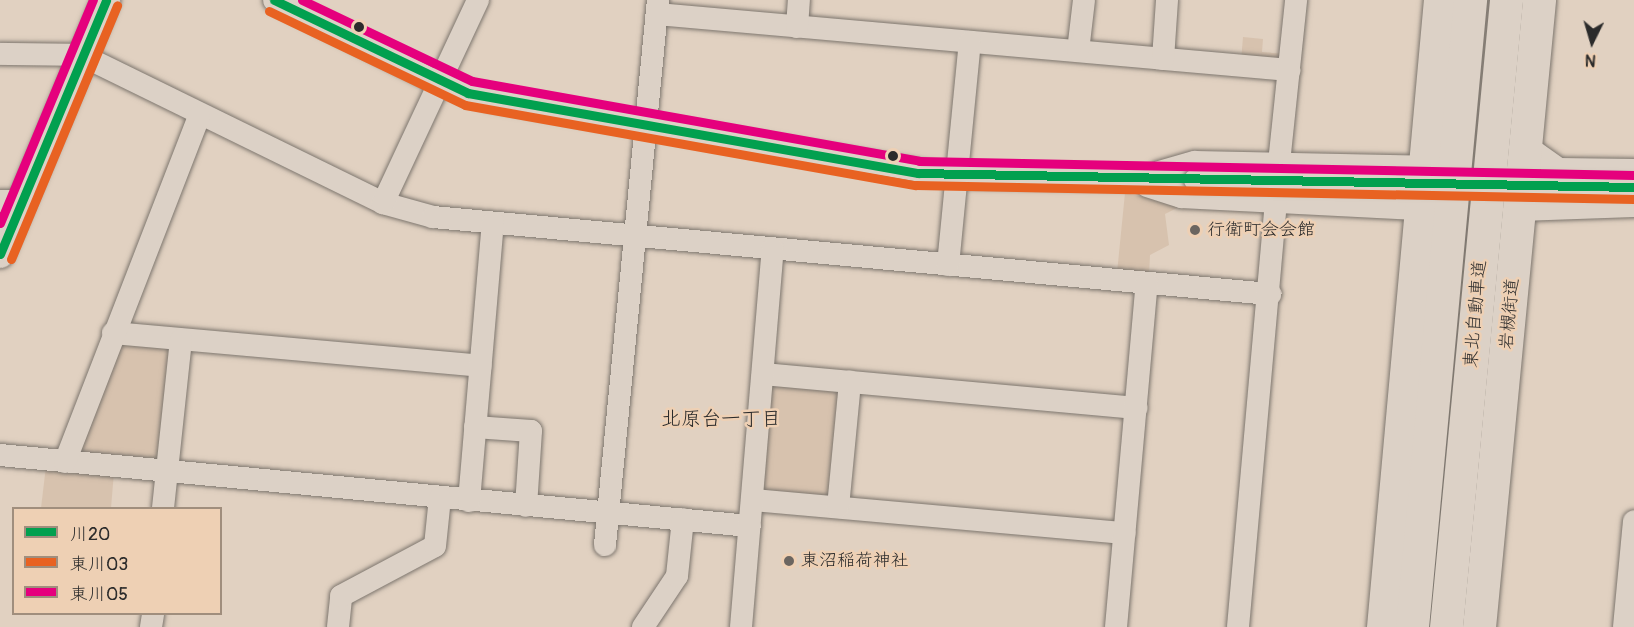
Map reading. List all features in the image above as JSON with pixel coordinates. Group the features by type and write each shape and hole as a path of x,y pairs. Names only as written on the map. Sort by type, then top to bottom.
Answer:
{"highway":[{"path":"1383,627 1440,0"},
{"name":"東北自動車道","path":"1412,627 1470,0"},
{"name":"東北自動車道","path":"1446,627 1506,0"},
{"name":"岩槻街道","path":"1481,622 1539,0"}],"main road":[{"path":"0,254 10,201 106,0"}],"street":[{"path":"274,0 440,83 490,99 956,177 1634,187"},
{"path":"383,203 478,0"},
{"path":"797,27 799,0"},
{"path":"1078,51 1084,0"},
{"path":"1163,59 1167,0"},
{"path":"1279,163 1296,0"},
{"path":"605,545 658,7 797,27 1290,70"},
{"path":"948,265 970,42"},
{"path":"0,54 81,55 199,117 383,203 433,217 1270,294"},
{"path":"65,462 113,333 199,117"},
{"path":"1525,145 1559,169 1634,170"},
{"path":"1128,180 1195,162 1426,167"},
{"path":"1128,180 1181,197 1422,209"},
{"path":"1238,627 1270,294 1276,201"},
{"path":"1520,210 1634,206"},
{"path":"469,501 493,223"},
{"path":"741,627 773,249"},
{"path":"1116,627 1147,284"},
{"path":"113,333 481,366"},
{"path":"163,507 181,340"},
{"path":"763,374 1136,408"},
{"path":"838,507 850,382"},
{"path":"476,427 531,431 526,506"},
{"path":"0,455 750,526"},
{"path":"338,627 341,596 435,546 440,498"},
{"path":"753,500 1125,533"},
{"path":"643,627 677,576 683,519"},
{"path":"1624,627 1634,520"},
{"path":"1368,627 1387,590"}],"shaded area":[{"path":"1243,37 1263,39 1262,52 1285,54 1275,64 1241,61"},
{"path":"1125,193 1183,205 1165,214 1169,245 1150,255 1149,276 1117,273"},
{"path":"124,341 169,345 164,458 156,463 79,457 77,445 114,348"},
{"path":"775,382 843,388 830,500 767,494 759,484 766,391"},
{"path":"46,466 114,472 111,507 41,507"}],"transit line":[{"name":"東川05","path":"0,223 93,0"},
{"name":"川20","path":"0,254 106,0"},
{"name":"川20","path":"274,0 468,93 918,173 1634,187"},
{"name":"東川05","path":"302,0 472,81 919,161 1634,175"},
{"name":"東川03","path":"11,259 117,5"},
{"name":"東川03","path":"269,11 465,105 916,185 1634,199"}],"place":[{"name":"行衛町会会館","path":"1195,230"},
{"name":"東沼稲荷神社","path":"789,561"}],"district":[{"name":"北原台一丁目","path":"721,418"}]}
